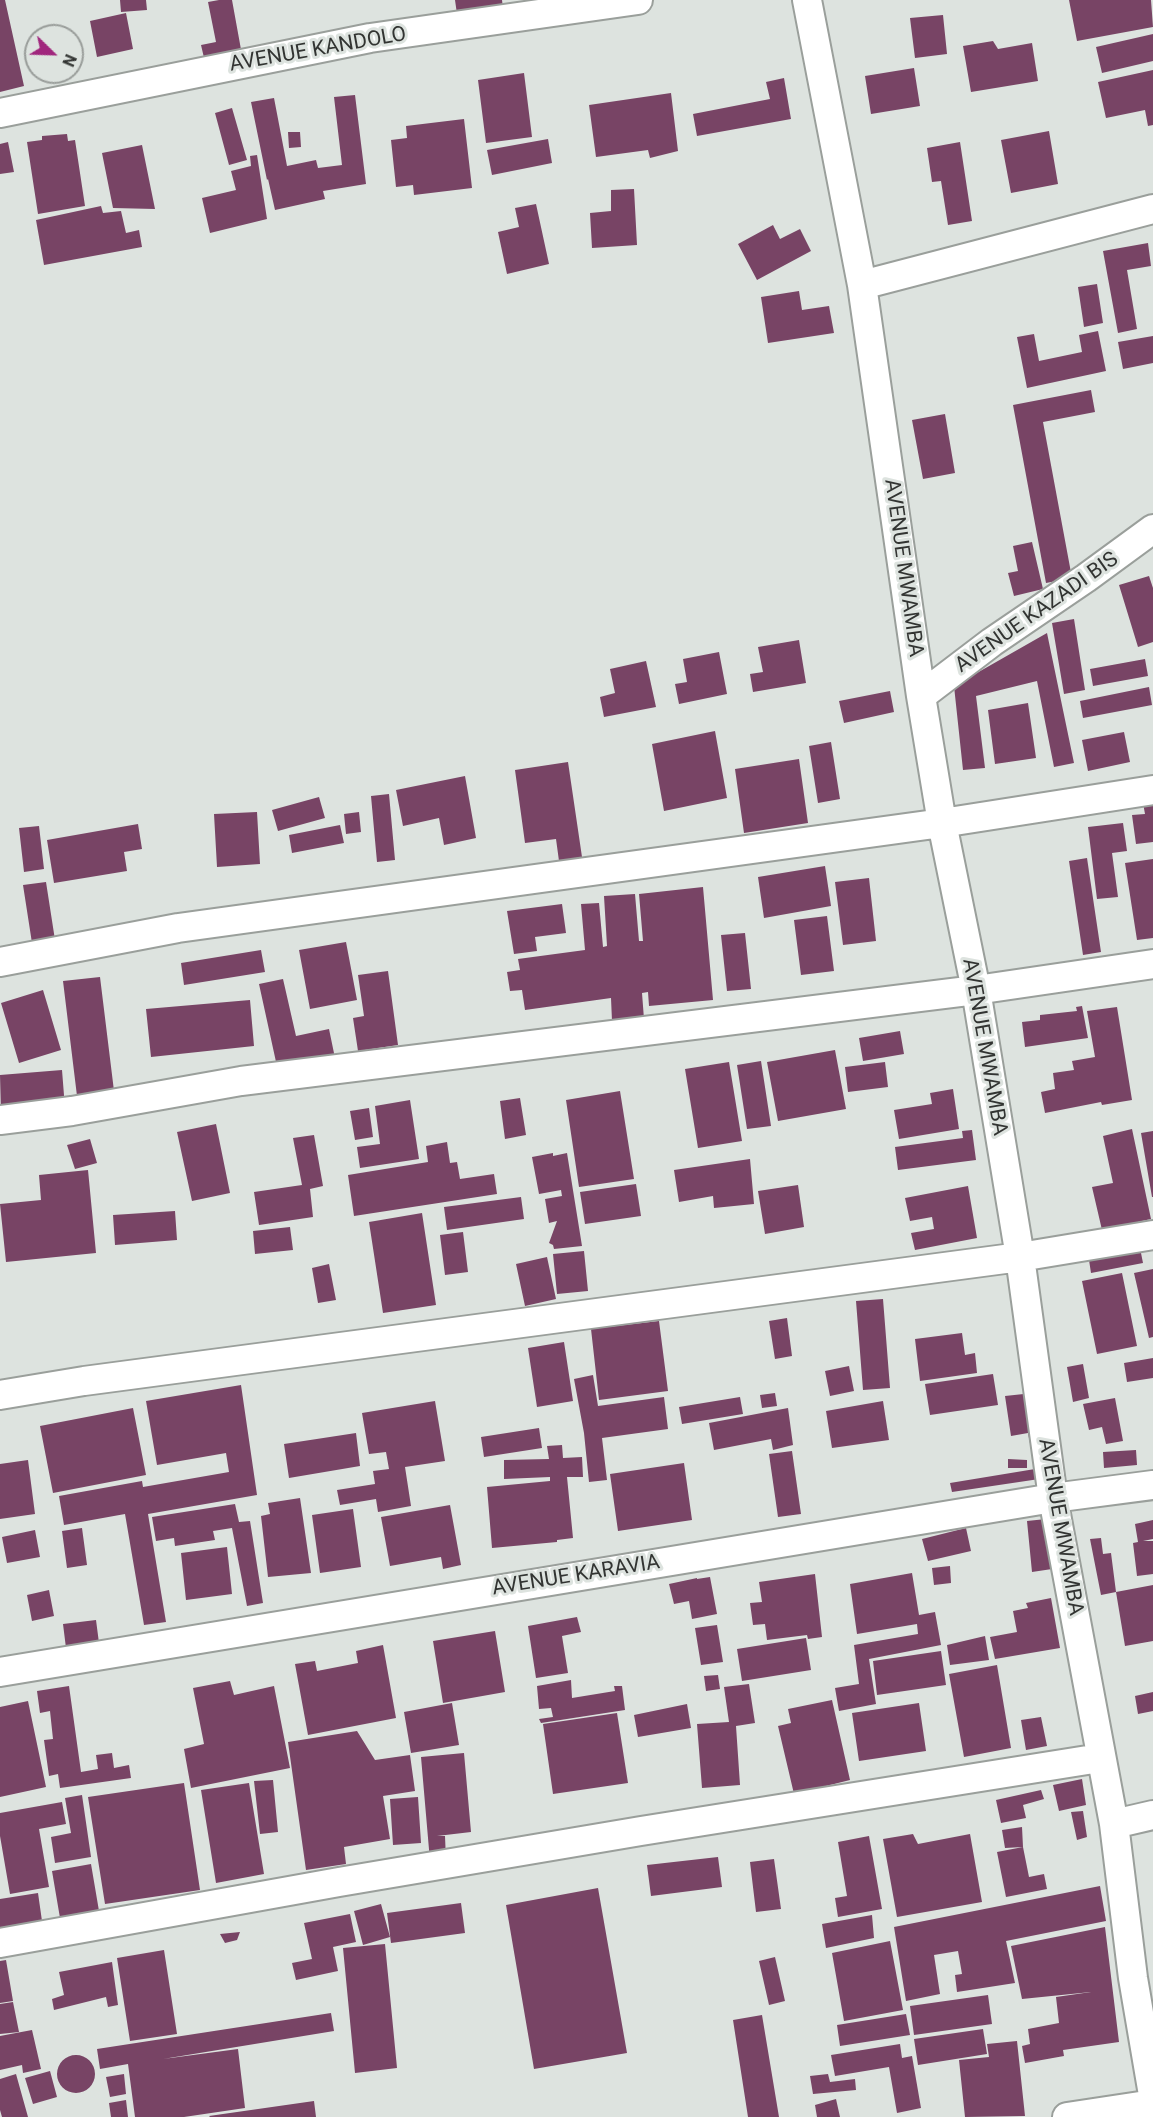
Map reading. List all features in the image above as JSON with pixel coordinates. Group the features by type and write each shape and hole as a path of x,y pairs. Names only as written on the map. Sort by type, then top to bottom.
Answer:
{"street":[{"name":"AVENUE KANDOLO","path":"0,113 370,38 638,0"},
{"name":"AVENUE MWAMBA","path":"807,0 862,285 921,696 942,823 976,990 1020,1257 1053,1498 1114,1824 1133,1978 1153,2096"},
{"path":"862,285 1153,209"},
{"name":"AVENUE KAZADI BIS","path":"921,696 992,642 1153,529"},
{"path":"0,962 178,928 942,823 1153,790"},
{"path":"0,1120 72,1112 241,1081 976,990 1153,964"},
{"path":"0,1395 96,1379 1020,1257 1153,1235"},
{"name":"AVENUE KARAVIA","path":"0,1672 1053,1498 1153,1485"},
{"path":"0,1943 606,1836 1100,1758"},
{"path":"1114,1824 1153,1815"},
{"path":"1066,2117 1153,2104"}],"building":[{"path":"0,0 5,0 24,86 0,92"},
{"path":"120,0 146,0 147,10 121,12"},
{"path":"232,0 242,55 205,62 201,45 216,42 208,2"},
{"path":"455,0 502,0 503,8 457,14"},
{"path":"1069,0 1151,0 1153,27 1077,41"},
{"path":"126,13 133,49 97,57 90,21"},
{"path":"943,15 947,54 915,58 910,18"},
{"path":"1153,34 1153,61 1102,73 1096,47"},
{"path":"993,41 998,49 1032,43 1038,81 971,92 963,46"},
{"path":"914,68 920,106 871,114 865,76"},
{"path":"1153,70 1153,125 1148,126 1145,110 1106,118 1098,82"},
{"path":"524,73 532,137 486,143 478,80"},
{"path":"784,78 791,119 697,136 693,114 770,99 766,82"},
{"path":"671,93 678,151 650,158 648,150 596,157 589,105"},
{"path":"355,95 366,184 323,191 325,199 275,210 251,102 274,98 287,166 316,160 318,168 342,165 334,97"},
{"path":"232,108 247,160 229,165 215,113"},
{"path":"464,119 472,188 414,195 413,185 396,187 391,140 407,138 406,126"},
{"path":"1049,131 1058,184 1011,193 1001,140"},
{"path":"288,132 300,132 301,147 289,148"},
{"path":"67,134 68,141 75,140 85,206 38,214 27,142 42,140 42,136"},
{"path":"548,139 552,163 492,175 487,150"},
{"path":"8,142 14,172 0,174 0,144"},
{"path":"960,142 972,221 948,225 941,181 932,182 927,148"},
{"path":"142,145 155,209 113,208 102,153"},
{"path":"257,155 267,219 210,233 202,198 236,190 231,171 251,166 250,156"},
{"path":"634,189 637,245 592,248 590,213 611,211 611,190"},
{"path":"536,204 549,264 507,274 498,232 519,227 515,208"},
{"path":"101,206 103,213 121,211 126,233 139,230 142,247 44,265 36,220"},
{"path":"773,225 780,239 800,229 811,251 757,280 738,244"},
{"path":"1148,243 1151,266 1127,270 1137,329 1118,333 1103,251"},
{"path":"1097,284 1103,323 1084,327 1078,287"},
{"path":"799,291 802,310 829,306 834,333 768,343 761,297"},
{"path":"1098,331 1106,371 1027,388 1017,337 1034,334 1039,361 1082,352 1079,335"},
{"path":"1153,336 1153,363 1123,369 1118,342"},
{"path":"1091,390 1095,412 1043,422 1072,578 1046,583 1013,405"},
{"path":"945,414 955,473 923,479 912,420"},
{"path":"1032,542 1043,589 1014,596 1008,573 1018,571 1013,546"},
{"path":"1149,576 1153,588 1153,642 1138,647 1119,585"},
{"path":"1074,619 1085,690 1064,694 1052,623"},
{"path":"1047,633 1074,763 1054,767 1037,681 976,696 985,768 963,770 954,686"},
{"path":"799,640 806,683 753,692 750,674 763,672 758,647"},
{"path":"719,652 727,694 679,704 675,684 687,682 683,659"},
{"path":"1145,659 1148,676 1093,686 1090,669"},
{"path":"646,661 656,707 604,717 600,697 615,693 610,669"},
{"path":"1149,687 1152,705 1083,718 1080,701"},
{"path":"890,691 894,712 844,723 839,701"},
{"path":"1028,703 1036,758 995,764 988,710"},
{"path":"715,731 727,798 664,811 652,744"},
{"path":"1124,732 1130,762 1088,771 1082,740"},
{"path":"831,742 840,799 818,803 809,746"},
{"path":"799,759 808,823 744,833 735,769"},
{"path":"568,762 582,857 559,861 556,839 525,843 515,770"},
{"path":"465,776 476,838 444,845 439,818 403,826 396,790"},
{"path":"389,794 395,860 377,862 371,796"},
{"path":"319,797 325,818 278,831 272,810"},
{"path":"1153,801 1153,842 1136,844 1132,815 1145,814 1143,803"},
{"path":"257,812 260,864 217,867 214,814"},
{"path":"359,812 361,832 346,834 344,814"},
{"path":"1123,823 1127,851 1112,853 1118,897 1097,899 1088,827"},
{"path":"138,824 142,849 124,852 127,871 54,883 47,840"},
{"path":"340,825 344,843 292,853 289,835"},
{"path":"39,826 44,869 24,872 19,828"},
{"path":"1087,858 1101,952 1083,955 1069,861"},
{"path":"1153,859 1153,938 1137,940 1125,863"},
{"path":"825,866 831,906 764,918 758,877"},
{"path":"869,878 876,941 843,945 835,882"},
{"path":"46,882 55,940 32,943 23,885"},
{"path":"703,887 713,1000 649,1006 648,992 642,993 644,1019 612,1021 611,998 525,1010 522,990 510,991 507,972 520,970 518,959 585,950 581,904 599,903 603,947 607,946 604,896 635,894 639,941 643,941 639,894"},
{"path":"562,904 566,933 535,937 537,951 514,954 507,911"},
{"path":"827,916 834,971 801,975 794,920"},
{"path":"745,933 751,989 727,991 721,935"},
{"path":"346,942 357,1000 310,1009 299,950"},
{"path":"261,950 265,972 184,985 181,963"},
{"path":"388,971 398,1045 358,1051 353,1018 364,1016 358,975"},
{"path":"100,977 114,1091 77,1096 63,981"},
{"path":"283,979 296,1036 329,1029 335,1058 278,1071 259,984"},
{"path":"43,990 61,1050 19,1063 1,1003"},
{"path":"250,1000 254,1046 151,1057 146,1009"},
{"path":"1082,1006 1088,1038 1025,1047 1022,1022 1040,1020 1040,1015 1077,1011 1076,1007"},
{"path":"1117,1007 1132,1100 1102,1105 1101,1102 1045,1113 1041,1092 1055,1089 1053,1073 1074,1070 1072,1061 1095,1057 1087,1011"},
{"path":"900,1031 904,1054 863,1061 859,1038"},
{"path":"835,1050 846,1109 778,1121 767,1062"},
{"path":"761,1061 771,1126 747,1129 737,1065"},
{"path":"729,1062 742,1141 698,1148 685,1069"},
{"path":"885,1062 888,1087 848,1092 845,1067"},
{"path":"62,1070 65,1108 1,1113 0,1075"},
{"path":"953,1089 959,1129 899,1139 894,1110 932,1104 930,1093"},
{"path":"620,1091 634,1179 579,1187 566,1100"},
{"path":"520,1098 526,1135 505,1139 500,1101"},
{"path":"410,1100 419,1159 360,1168 357,1147 380,1144 375,1106"},
{"path":"369,1108 373,1137 355,1140 350,1111"},
{"path":"216,1124 230,1193 192,1201 177,1132"},
{"path":"1132,1129 1151,1219 1102,1230 1092,1187 1113,1183 1103,1136"},
{"path":"972,1130 976,1160 898,1170 895,1147 963,1138 962,1131"},
{"path":"1153,1131 1153,1197 1152,1197 1141,1133"},
{"path":"314,1135 323,1186 310,1189 313,1217 259,1225 254,1192 302,1185 293,1138"},
{"path":"90,1139 97,1163 75,1169 67,1145"},
{"path":"447,1142 450,1163 457,1162 460,1179 494,1174 497,1194 354,1216 348,1175 428,1162 426,1146"},
{"path":"553,1153 553,1156 567,1153 582,1246 554,1249 549,1243 557,1221 549,1223 545,1199 562,1196 561,1190 539,1194 532,1157"},
{"path":"750,1159 754,1204 714,1208 713,1196 679,1202 674,1170"},
{"path":"88,1170 96,1253 6,1262 0,1204 41,1200 39,1175"},
{"path":"636,1184 641,1216 585,1224 580,1192"},
{"path":"798,1185 804,1227 765,1234 758,1191"},
{"path":"968,1186 977,1238 915,1250 911,1233 934,1229 932,1217 910,1221 905,1198"},
{"path":"521,1197 524,1219 447,1230 444,1207"},
{"path":"175,1211 177,1240 115,1245 113,1215"},
{"path":"422,1213 436,1305 383,1313 369,1222"},
{"path":"290,1227 293,1250 255,1254 253,1231"},
{"path":"463,1232 468,1272 445,1275 440,1235"},
{"path":"1140,1248 1143,1263 1091,1273 1089,1260"},
{"path":"584,1251 588,1291 557,1294 553,1254"},
{"path":"547,1257 556,1299 525,1306 516,1264"},
{"path":"329,1264 336,1300 318,1303 312,1268"},
{"path":"1153,1269 1153,1337 1149,1338 1134,1273"},
{"path":"1122,1273 1137,1346 1097,1354 1082,1281"},
{"path":"883,1299 890,1388 863,1390 856,1301"},
{"path":"787,1318 792,1356 775,1359 769,1321"},
{"path":"659,1321 668,1391 599,1400 591,1329"},
{"path":"962,1333 965,1355 975,1353 977,1373 920,1381 915,1339"},
{"path":"564,1342 573,1401 537,1407 528,1348"},
{"path":"1153,1358 1153,1378 1127,1382 1124,1363"},
{"path":"1083,1364 1089,1398 1073,1402 1067,1367"},
{"path":"849,1366 854,1391 830,1396 825,1371"},
{"path":"993,1374 998,1405 930,1415 925,1384"},
{"path":"593,1375 598,1406 664,1397 668,1429 602,1438 607,1480 589,1482 584,1433 574,1379"},
{"path":"241,1385 257,1495 148,1514 166,1622 144,1625 125,1514 64,1525 59,1496 142,1481 143,1487 229,1472 226,1453 157,1465 146,1401"},
{"path":"775,1393 777,1406 762,1408 760,1395"},
{"path":"1033,1393 1046,1478 952,1492 950,1483 1035,1469 1028,1433 1011,1436 1005,1396"},
{"path":"740,1397 743,1414 682,1424 679,1407"},
{"path":"1115,1398 1123,1441 1106,1444 1102,1427 1089,1430 1083,1404"},
{"path":"435,1401 445,1461 405,1467 411,1506 378,1512 376,1499 340,1505 337,1490 375,1484 373,1471 389,1469 386,1452 369,1454 362,1413"},
{"path":"883,1401 889,1440 832,1448 826,1411"},
{"path":"133,1408 146,1475 53,1493 40,1426"},
{"path":"788,1408 793,1445 773,1450 771,1439 714,1450 709,1423"},
{"path":"539,1428 542,1448 484,1457 481,1437"},
{"path":"356,1433 360,1466 289,1478 284,1444"},
{"path":"562,1445 563,1458 582,1457 583,1477 567,1477 573,1538 557,1540 557,1542 492,1548 487,1487 550,1481 550,1477 504,1479 504,1460 549,1459 547,1446"},
{"path":"1136,1450 1137,1465 1104,1468 1103,1452"},
{"path":"792,1451 801,1514 778,1517 769,1454"},
{"path":"1008,1459 1027,1460 1027,1468 1008,1468"},
{"path":"28,1460 35,1514 0,1519 0,1464"},
{"path":"684,1463 692,1520 618,1531 610,1474"},
{"path":"300,1498 311,1573 268,1577 261,1516 270,1514 268,1503"},
{"path":"235,1504 239,1522 250,1521 263,1603 247,1606 232,1528 213,1531 215,1540 175,1546 174,1538 156,1541 152,1517"},
{"path":"450,1505 461,1565 443,1569 441,1557 390,1566 381,1517"},
{"path":"353,1509 361,1567 320,1573 312,1515"},
{"path":"1046,1519 1052,1569 1032,1572 1027,1521"},
{"path":"1153,1520 1153,1539 1143,1541 1153,1541 1153,1574 1137,1576 1133,1543 1138,1542 1135,1524"},
{"path":"82,1528 87,1565 67,1568 62,1531"},
{"path":"966,1528 971,1551 928,1561 922,1539"},
{"path":"35,1530 40,1557 7,1563 2,1537"},
{"path":"1101,1538 1103,1554 1111,1553 1116,1592 1101,1595 1090,1539"},
{"path":"227,1547 232,1594 186,1600 181,1553"},
{"path":"950,1566 951,1583 934,1585 932,1568"},
{"path":"912,1573 919,1615 935,1612 941,1645 869,1659 876,1704 839,1711 835,1688 859,1684 854,1645 918,1634 917,1624 857,1634 850,1584"},
{"path":"815,1574 822,1637 808,1639 807,1635 767,1640 765,1624 753,1625 750,1603 762,1602 759,1582"},
{"path":"710,1577 717,1614 692,1619 689,1601 674,1604 669,1584"},
{"path":"1153,1585 1153,1641 1125,1646 1116,1592"},
{"path":"49,1590 54,1616 32,1621 27,1595"},
{"path":"1051,1598 1060,1648 995,1659 990,1637 1017,1632 1013,1611 1028,1608 1026,1603"},
{"path":"577,1617 581,1632 562,1636 568,1673 536,1678 528,1626"},
{"path":"96,1620 99,1643 66,1648 63,1624"},
{"path":"717,1625 723,1662 701,1665 695,1628"},
{"path":"495,1631 505,1692 443,1703 433,1641"},
{"path":"985,1636 989,1660 950,1665 947,1645"},
{"path":"806,1638 811,1670 742,1681 737,1649"},
{"path":"383,1645 396,1718 308,1735 295,1664 315,1661 317,1671 358,1663 356,1651"},
{"path":"941,1651 946,1685 877,1695 873,1661"},
{"path":"997,1665 1011,1748 964,1757 949,1674"},
{"path":"718,1675 720,1689 706,1691 704,1676"},
{"path":"571,1680 572,1698 615,1691 614,1686 622,1686 625,1710 541,1723 539,1719 553,1717 551,1708 539,1709 537,1686"},
{"path":"230,1681 234,1695 274,1686 290,1768 191,1788 184,1749 204,1744 193,1688"},
{"path":"749,1684 755,1723 736,1726 740,1785 702,1788 697,1724 729,1722 724,1687"},
{"path":"69,1686 81,1772 98,1769 96,1755 112,1753 114,1768 129,1765 131,1778 60,1788 58,1774 49,1776 44,1740 53,1739 50,1711 40,1713 37,1691"},
{"path":"1153,1692 1153,1711 1138,1714 1135,1696"},
{"path":"832,1700 850,1780 794,1794 778,1726 791,1723 788,1709"},
{"path":"28,1701 46,1787 0,1797 0,1707"},
{"path":"452,1703 459,1745 411,1753 404,1712"},
{"path":"919,1703 926,1751 859,1761 852,1713"},
{"path":"687,1704 691,1728 638,1737 634,1715"},
{"path":"617,1713 628,1783 553,1794 543,1724"},
{"path":"1041,1717 1047,1746 1026,1750 1021,1720"},
{"path":"357,1731 375,1760 410,1755 415,1791 383,1796 390,1839 344,1847 346,1864 306,1870 288,1742"},
{"path":"464,1753 471,1832 437,1836 445,1836 446,1860 430,1861 421,1757"},
{"path":"1082,1779 1086,1805 1059,1811 1053,1785"},
{"path":"273,1780 278,1832 260,1834 254,1781"},
{"path":"184,1783 200,1890 105,1904 88,1797"},
{"path":"249,1783 264,1874 216,1883 201,1790"},
{"path":"1041,1790 1044,1799 1023,1805 1026,1818 1001,1823 996,1800"},
{"path":"82,1795 91,1857 55,1863 51,1837 71,1833 65,1798"},
{"path":"418,1797 421,1843 393,1845 390,1799"},
{"path":"62,1802 66,1824 39,1829 49,1887 10,1894 0,1836 0,1813"},
{"path":"1083,1811 1087,1837 1077,1840 1071,1812"},
{"path":"1022,1827 1023,1847 1005,1848 1002,1830"},
{"path":"913,1834 918,1844 970,1834 982,1902 897,1917 883,1839"},
{"path":"869,1836 882,1909 838,1917 835,1898 847,1896 838,1842"},
{"path":"1023,1847 1029,1877 1044,1874 1047,1889 1006,1897 997,1852"},
{"path":"718,1857 722,1887 651,1896 647,1865"},
{"path":"774,1859 781,1909 756,1912 750,1862"},
{"path":"91,1864 99,1911 60,1918 52,1871"},
{"path":"1100,1886 1106,1921 1006,1941 1015,1983 957,1992 955,1975 962,1974 958,1951 934,1955 940,1994 906,2001 894,1927"},
{"path":"598,1888 627,2053 534,2069 506,1905"},
{"path":"38,1893 42,1921 0,1928 0,1899"},
{"path":"461,1903 465,1933 391,1943 387,1913"},
{"path":"381,1904 390,1937 363,1945 354,1911"},
{"path":"350,1914 356,1942 333,1947 338,1971 296,1980 292,1963 312,1959 304,1923"},
{"path":"872,1915 874,1938 826,1948 822,1924"},
{"path":"1105,1927 1119,2042 1063,2050 1064,2056 1025,2063 1022,2046 1030,2044 1028,2029 1059,2023 1056,1997 1091,1992 1022,1999 1011,1946"},
{"path":"240,1932 237,1940 225,1943 220,1934"},
{"path":"890,1941 903,2010 844,2021 832,1953"},
{"path":"385,1944 397,2068 355,2073 343,1948"},
{"path":"164,1950 177,2034 130,2041 117,1958"},
{"path":"775,1957 785,2001 769,2005 759,1961"},
{"path":"6,1960 13,2001 0,2003 0,1961"},
{"path":"112,1962 118,2005 108,2007 106,1997 54,2010 52,1999 64,1995 59,1972"},
{"path":"988,1995 992,2024 914,2035 910,2006"},
{"path":"13,2002 19,2032 0,2034 0,2004"},
{"path":"331,2013 334,2031 163,2059 238,2049 245,2108 184,2117 135,2117 128,2064 100,2069 97,2049"},
{"path":"906,2014 910,2035 840,2046 837,2025"},
{"path":"762,2015 779,2117 748,2117 733,2020"},
{"path":"983,2029 987,2054 918,2065 914,2039"},
{"path":"32,2030 41,2069 23,2073 22,2065 0,2070 0,2036"},
{"path":"1017,2041 1025,2116 965,2117 959,2060 989,2057 987,2044"},
{"path":"900,2044 902,2058 912,2056 921,2108 897,2113 889,2067 835,2076 831,2055"},
{"path":"76,2055 89,2061 95,2074 89,2087 76,2093 63,2087 57,2074 63,2061"},
{"path":"50,2071 57,2097 33,2104 25,2078"},
{"path":"16,2074 28,2117 2,2117 0,2079"},
{"path":"124,2074 126,2094 110,2097 106,2077"},
{"path":"828,2074 830,2082 855,2079 856,2090 813,2094 810,2076"},
{"path":"836,2099 840,2117 817,2117 815,2105"},
{"path":"126,2100 128,2117 111,2117 109,2103"},
{"path":"314,2101 316,2117 209,2116"}]}
